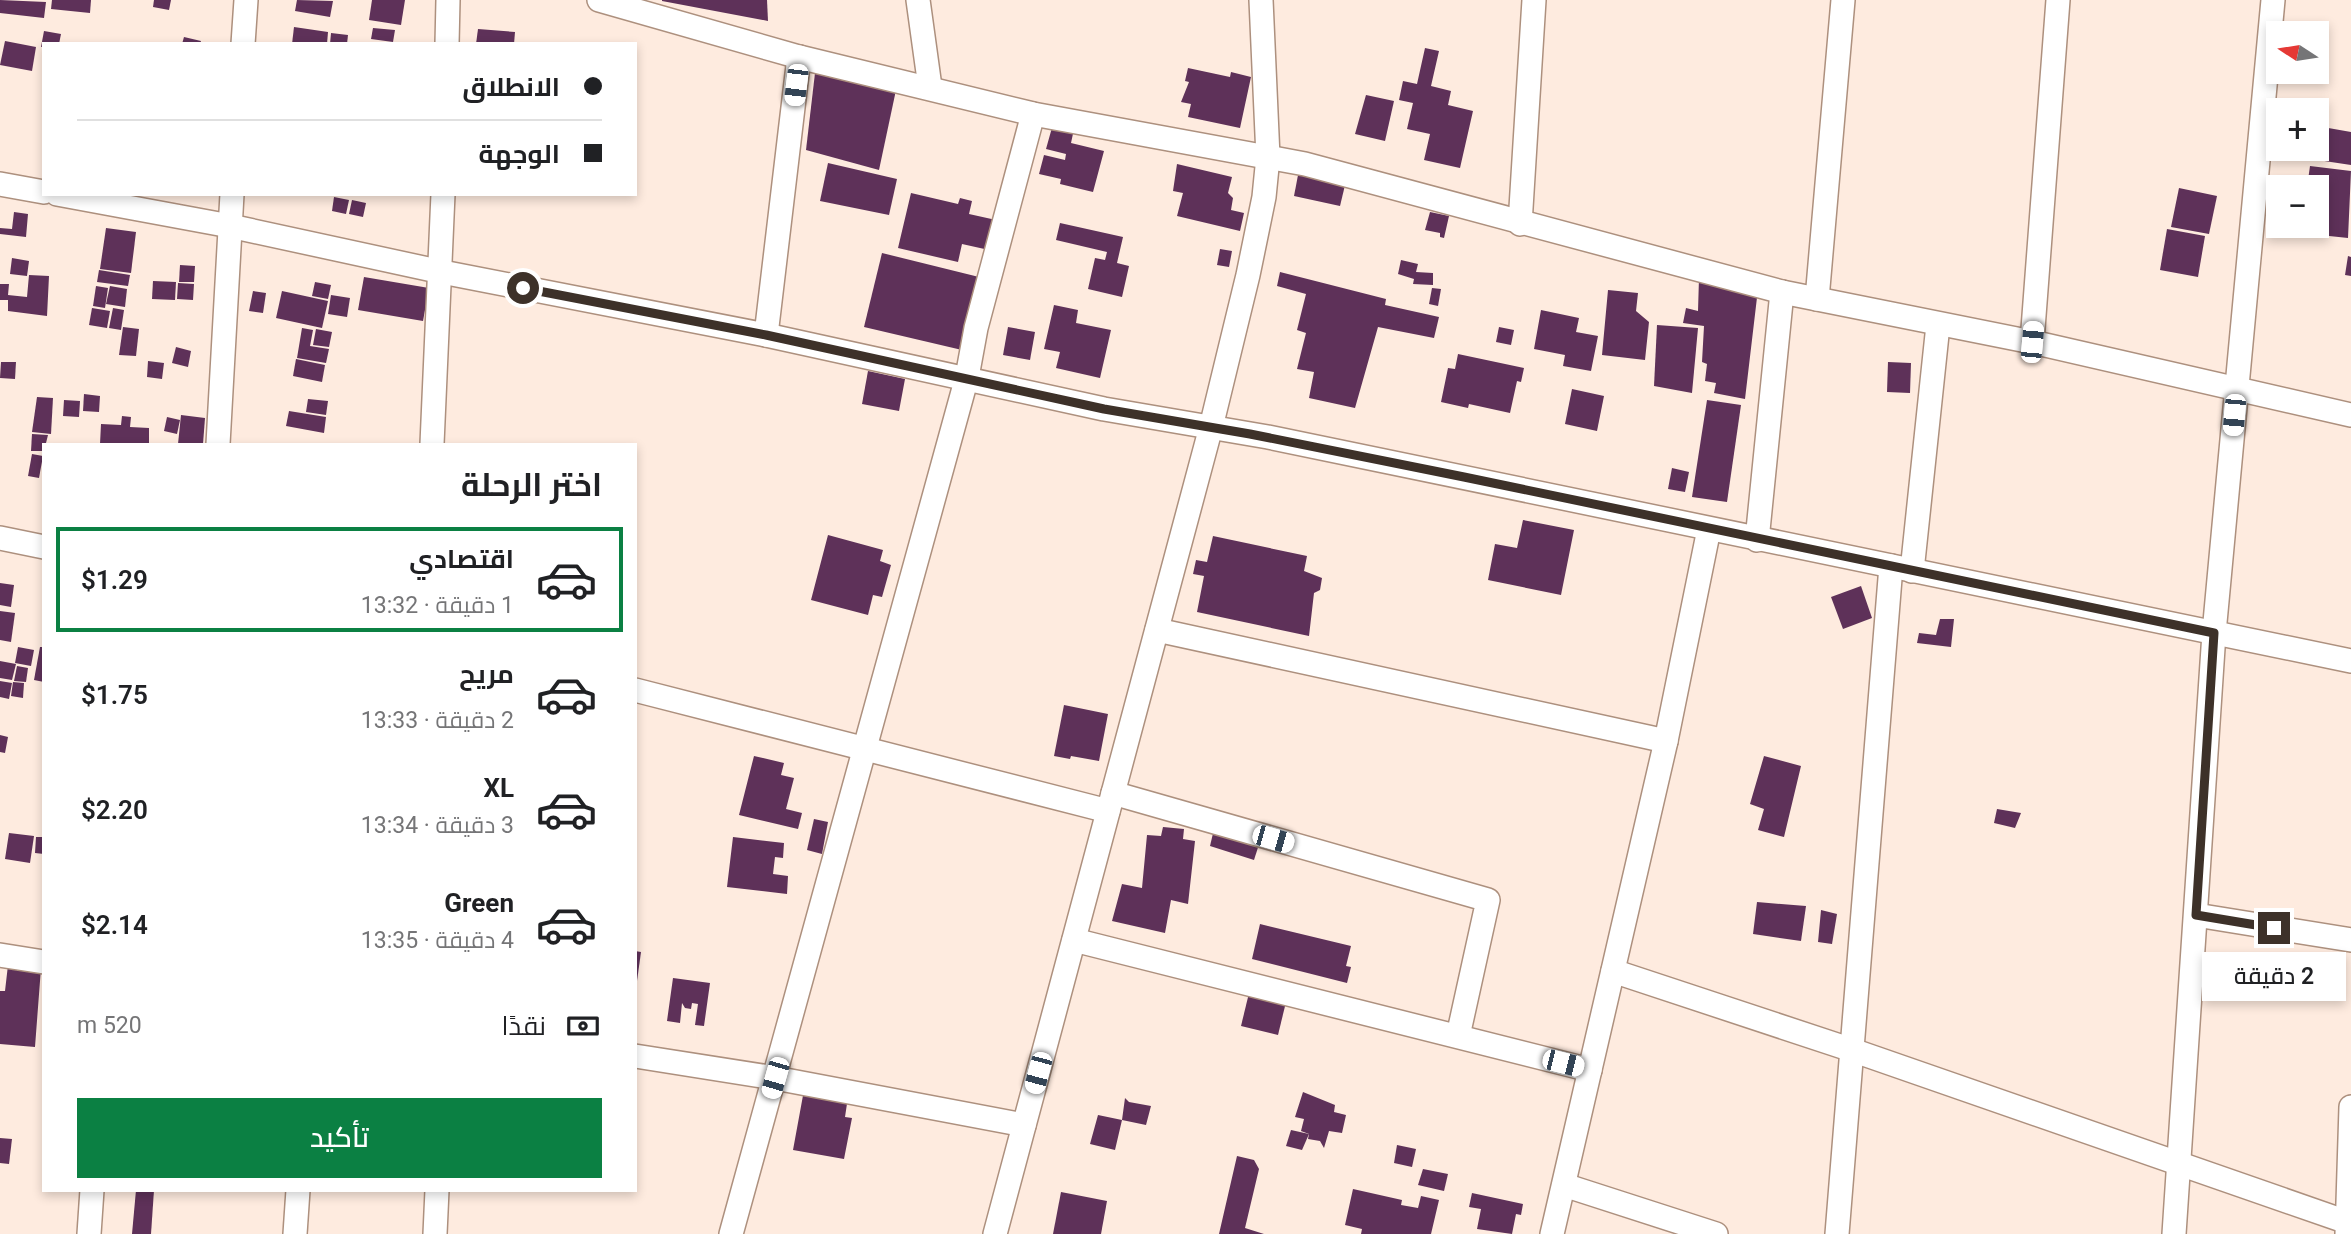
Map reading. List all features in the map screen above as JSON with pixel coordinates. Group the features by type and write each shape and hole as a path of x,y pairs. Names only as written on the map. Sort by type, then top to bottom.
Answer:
{"street":[{"path":"243,42 246,0"},
{"path":"447,42 448,0"},
{"path":"599,0 799,57 1034,114 1304,164 1782,292 2032,342 2351,415"},
{"path":"918,0 930,87"},
{"path":"995,1234 1211,427 1248,275 1264,197 1268,157 1261,0"},
{"path":"1520,224 1535,0"},
{"path":"1817,299 1843,0"},
{"path":"2032,342 2058,0"},
{"path":"2174,1234 2214,633 2273,0"},
{"path":"766,335 799,57"},
{"path":"731,1234 967,377 976,328 1034,114"},
{"path":"0,184 42,192"},
{"path":"68,196 230,226 442,272 766,335 1104,409 1211,427 2351,662"},
{"path":"218,443 232,196"},
{"path":"432,443 442,272 443,196"},
{"path":"1757,540 1782,292"},
{"path":"1837,1234 1852,1050 1902,569 1938,325"},
{"path":"1552,1234 1666,741 1709,529"},
{"path":"0,538 42,547"},
{"path":"1157,630 1666,741"},
{"path":"637,691 865,748 1110,802 1488,900 1458,1036"},
{"path":"2196,915 2351,940"},
{"path":"1074,940 1590,1070"},
{"path":"0,955 42,962"},
{"path":"1613,971 1852,1050 2180,1164 2347,1228 2351,1107"},
{"path":"637,1056 775,1078 1024,1125"},
{"path":"1564,1185 1716,1234"},
{"path":"89,1234 92,1192"},
{"path":"295,1234 298,1192"},
{"path":"435,1234 438,1192"}],"building":[{"path":"0,0 46,2 44,18 0,13"},
{"path":"52,0 91,0 90,13 51,9"},
{"path":"154,0 171,0 169,10 153,7"},
{"path":"297,0 333,1 330,17 295,11"},
{"path":"372,0 405,0 401,25 369,20"},
{"path":"767,0 768,21 662,1"},
{"path":"294,27 328,32 327,42 292,42"},
{"path":"373,28 395,30 393,42 371,39"},
{"path":"478,29 515,32 514,42 476,42"},
{"path":"44,31 61,34 59,42 42,42 41,47"},
{"path":"331,33 348,35 347,42 330,42"},
{"path":"184,37 201,41 201,42 183,42"},
{"path":"5,41 36,47 32,71 0,65"},
{"path":"1425,48 1439,51 1431,86 1451,91 1448,105 1473,111 1460,168 1424,160 1430,134 1407,129 1413,103 1399,100 1403,81 1417,84"},
{"path":"1188,68 1230,77 1231,72 1251,77 1240,128 1188,117 1191,104 1181,102 1189,82 1185,81"},
{"path":"815,73 896,90 879,170 806,150"},
{"path":"1366,95 1394,101 1385,141 1355,134"},
{"path":"1053,124 1074,129 1071,143 1104,151 1093,192 1060,184 1061,179 1039,174 1044,155 1065,160 1066,154 1046,149"},
{"path":"2329,128 2351,132 2351,165 2324,161 2329,161"},
{"path":"828,163 897,179 889,215 820,201"},
{"path":"1177,164 1232,177 1228,193 1233,198 1231,210 1244,213 1240,231 1177,216 1183,193 1173,191"},
{"path":"2310,166 2351,171 2348,238 2329,236 2329,175 2309,175"},
{"path":"1299,170 1346,181 1340,206 1294,196"},
{"path":"2179,188 2217,196 2209,234 2171,227"},
{"path":"911,193 958,204 960,198 972,201 969,214 996,220 989,250 962,244 958,262 898,248"},
{"path":"334,197 349,200 346,214 332,211"},
{"path":"352,200 366,203 363,217 349,214"},
{"path":"14,212 28,214 26,237 0,234 0,228 12,229"},
{"path":"1430,212 1449,216 1444,238 1440,237 1440,233 1425,230"},
{"path":"1060,223 1123,237 1117,263 1129,266 1122,297 1088,289 1095,258 1105,260 1107,252 1056,240"},
{"path":"106,228 136,232 131,273 100,269"},
{"path":"2167,229 2205,236 2198,277 2160,270"},
{"path":"1220,249 1232,251 1229,267 1217,265"},
{"path":"882,253 979,277 962,350 864,327"},
{"path":"2348,256 2351,257 2351,276 2345,275"},
{"path":"12,258 29,261 27,276 10,274"},
{"path":"1401,260 1418,264 1416,272 1433,273 1433,285 1413,284 1414,279 1398,274"},
{"path":"180,265 195,266 194,282 179,282"},
{"path":"99,270 130,275 128,286 97,282"},
{"path":"1280,272 1386,299 1385,305 1439,317 1434,338 1378,327 1355,408 1309,398 1314,372 1297,369 1306,333 1297,330 1306,294 1277,286"},
{"path":"29,275 49,276 47,316 8,311 8,300 0,300 0,284 9,284 8,295 27,297"},
{"path":"364,277 429,288 423,321 358,310"},
{"path":"1699,278 1758,289 1745,399 1714,393 1716,383 1705,381 1707,364 1702,362 1704,326 1683,323 1686,308 1698,311"},
{"path":"153,281 176,282 175,300 152,299"},
{"path":"315,282 331,285 328,299 312,296"},
{"path":"178,283 194,284 193,300 177,299"},
{"path":"96,286 108,288 105,308 93,306"},
{"path":"110,286 127,289 125,307 106,304"},
{"path":"1432,288 1441,289 1438,306 1429,304"},
{"path":"1608,290 1638,293 1636,311 1649,322 1645,360 1602,355"},
{"path":"253,291 266,293 263,313 249,311"},
{"path":"282,291 328,301 322,328 276,318"},
{"path":"331,295 350,298 347,317 328,314"},
{"path":"1054,305 1078,310 1076,323 1111,330 1100,378 1056,368 1060,352 1044,349"},
{"path":"92,308 110,311 107,328 89,325"},
{"path":"113,308 124,310 121,330 109,328"},
{"path":"1541,310 1579,318 1576,332 1598,336 1591,371 1563,366 1565,355 1534,349"},
{"path":"1657,325 1698,328 1692,393 1654,386"},
{"path":"123,327 139,329 136,356 119,355"},
{"path":"1008,327 1035,332 1030,360 1003,355"},
{"path":"1499,327 1514,330 1511,345 1496,342"},
{"path":"302,328 313,330 310,346 329,349 326,363 297,358"},
{"path":"316,329 332,332 329,347 313,345"},
{"path":"176,347 191,351 188,367 172,363"},
{"path":"1458,354 1524,368 1521,382 1517,381 1510,413 1469,404 1468,408 1441,402 1448,368 1455,369"},
{"path":"296,359 325,365 322,382 293,376"},
{"path":"148,361 164,363 162,379 147,377"},
{"path":"1,362 16,362 15,379 0,378"},
{"path":"1888,362 1911,363 1910,393 1887,392"},
{"path":"868,371 905,379 899,411 862,404"},
{"path":"1572,389 1604,396 1597,431 1565,424"},
{"path":"84,394 100,396 99,412 83,411"},
{"path":"37,397 53,398 51,434 32,432"},
{"path":"308,399 328,401 326,415 306,412"},
{"path":"64,400 80,401 79,417 63,416"},
{"path":"1707,400 1741,405 1727,502 1692,497"},
{"path":"289,411 326,417 324,433 286,426"},
{"path":"181,415 205,418 203,443 178,443"},
{"path":"122,416 131,417 130,427 149,428 149,443 100,443 101,424 121,425"},
{"path":"167,417 180,420 177,434 164,431"},
{"path":"32,434 48,435 46,443 42,443 42,451 31,451"},
{"path":"32,454 42,456 39,478 28,476"},
{"path":"1672,468 1689,472 1685,492 1668,489"},
{"path":"1523,520 1574,530 1561,595 1488,580 1495,544 1517,548"},
{"path":"828,535 883,550 880,561 891,565 882,597 873,595 868,615 811,600"},
{"path":"1213,536 1307,556 1304,571 1322,578 1320,590 1314,593 1309,636 1197,612 1204,576 1193,574 1196,560 1207,562"},
{"path":"0,583 14,585 11,607 0,605"},
{"path":"1861,586 1872,618 1843,629 1831,597"},
{"path":"0,611 15,613 11,642 0,640"},
{"path":"1940,619 1954,619 1951,647 1917,643 1919,633 1936,635"},
{"path":"18,647 34,650 31,666 15,663"},
{"path":"40,647 42,647 42,682 34,680"},
{"path":"0,661 16,664 12,680 0,678"},
{"path":"17,666 28,668 26,682 14,681"},
{"path":"0,681 12,683 9,699 0,697"},
{"path":"13,682 24,683 23,698 11,696"},
{"path":"1064,705 1108,714 1099,761 1054,756"},
{"path":"0,735 8,737 5,753 0,752"},
{"path":"754,756 784,763 781,775 794,778 786,809 802,813 798,829 739,815"},
{"path":"1764,756 1801,766 1784,837 1758,830 1764,809 1750,804"},
{"path":"1997,809 2021,813 2015,828 1994,823"},
{"path":"814,819 828,822 822,854 807,850"},
{"path":"1215,825 1261,838 1254,860 1210,846"},
{"path":"1163,827 1184,829 1183,839 1195,841 1188,904 1171,900 1165,933 1112,921 1122,884 1142,888 1147,835 1161,836"},
{"path":"9,833 34,836 30,863 5,859"},
{"path":"36,837 42,837 42,854 35,853"},
{"path":"733,837 784,843 783,858 775,857 773,874 788,876 787,894 727,887"},
{"path":"1757,902 1806,906 1801,941 1753,934"},
{"path":"1821,910 1837,914 1832,944 1818,942"},
{"path":"1260,924 1351,946 1346,966 1351,967 1347,983 1252,959"},
{"path":"637,951 641,952 637,981"},
{"path":"8,965 41,968 35,1047 0,1044 0,991 5,991"},
{"path":"673,978 710,983 704,1026 695,1025 698,1004 692,1003 691,1009 685,1008 682,1003 680,1023 667,1021"},
{"path":"1249,993 1286,1002 1278,1035 1241,1026"},
{"path":"804,1090 848,1097 845,1117 852,1118 844,1159 793,1150"},
{"path":"1303,1092 1335,1105 1334,1112 1346,1115 1342,1133 1329,1131 1324,1148 1320,1141 1308,1139 1309,1134 1301,1131 1304,1119 1295,1117"},
{"path":"1125,1098 1129,1102 1151,1106 1146,1125 1122,1120"},
{"path":"1098,1115 1122,1120 1115,1150 1090,1144"},
{"path":"1291,1130 1309,1134 1302,1150 1286,1146"},
{"path":"0,1138 12,1139 9,1164 0,1163"},
{"path":"1397,1145 1416,1149 1412,1167 1394,1163"},
{"path":"1237,1156 1254,1160 1259,1169 1245,1228 1264,1234 1219,1234"},
{"path":"1423,1169 1448,1174 1444,1191 1418,1185"},
{"path":"1353,1189 1402,1200 1401,1205 1418,1208 1421,1196 1439,1200 1431,1234 1361,1234 1362,1229 1345,1225"},
{"path":"136,1192 154,1192 151,1234 132,1234"},
{"path":"1061,1192 1107,1201 1101,1234 1053,1234"},
{"path":"1472,1193 1523,1204 1521,1215 1516,1214 1512,1234 1477,1229 1481,1209 1469,1207"}],"route":[{"path":"523,288 766,335 1104,409 1250,434 1464,477 2214,633 2196,915 2274,928"}]}
